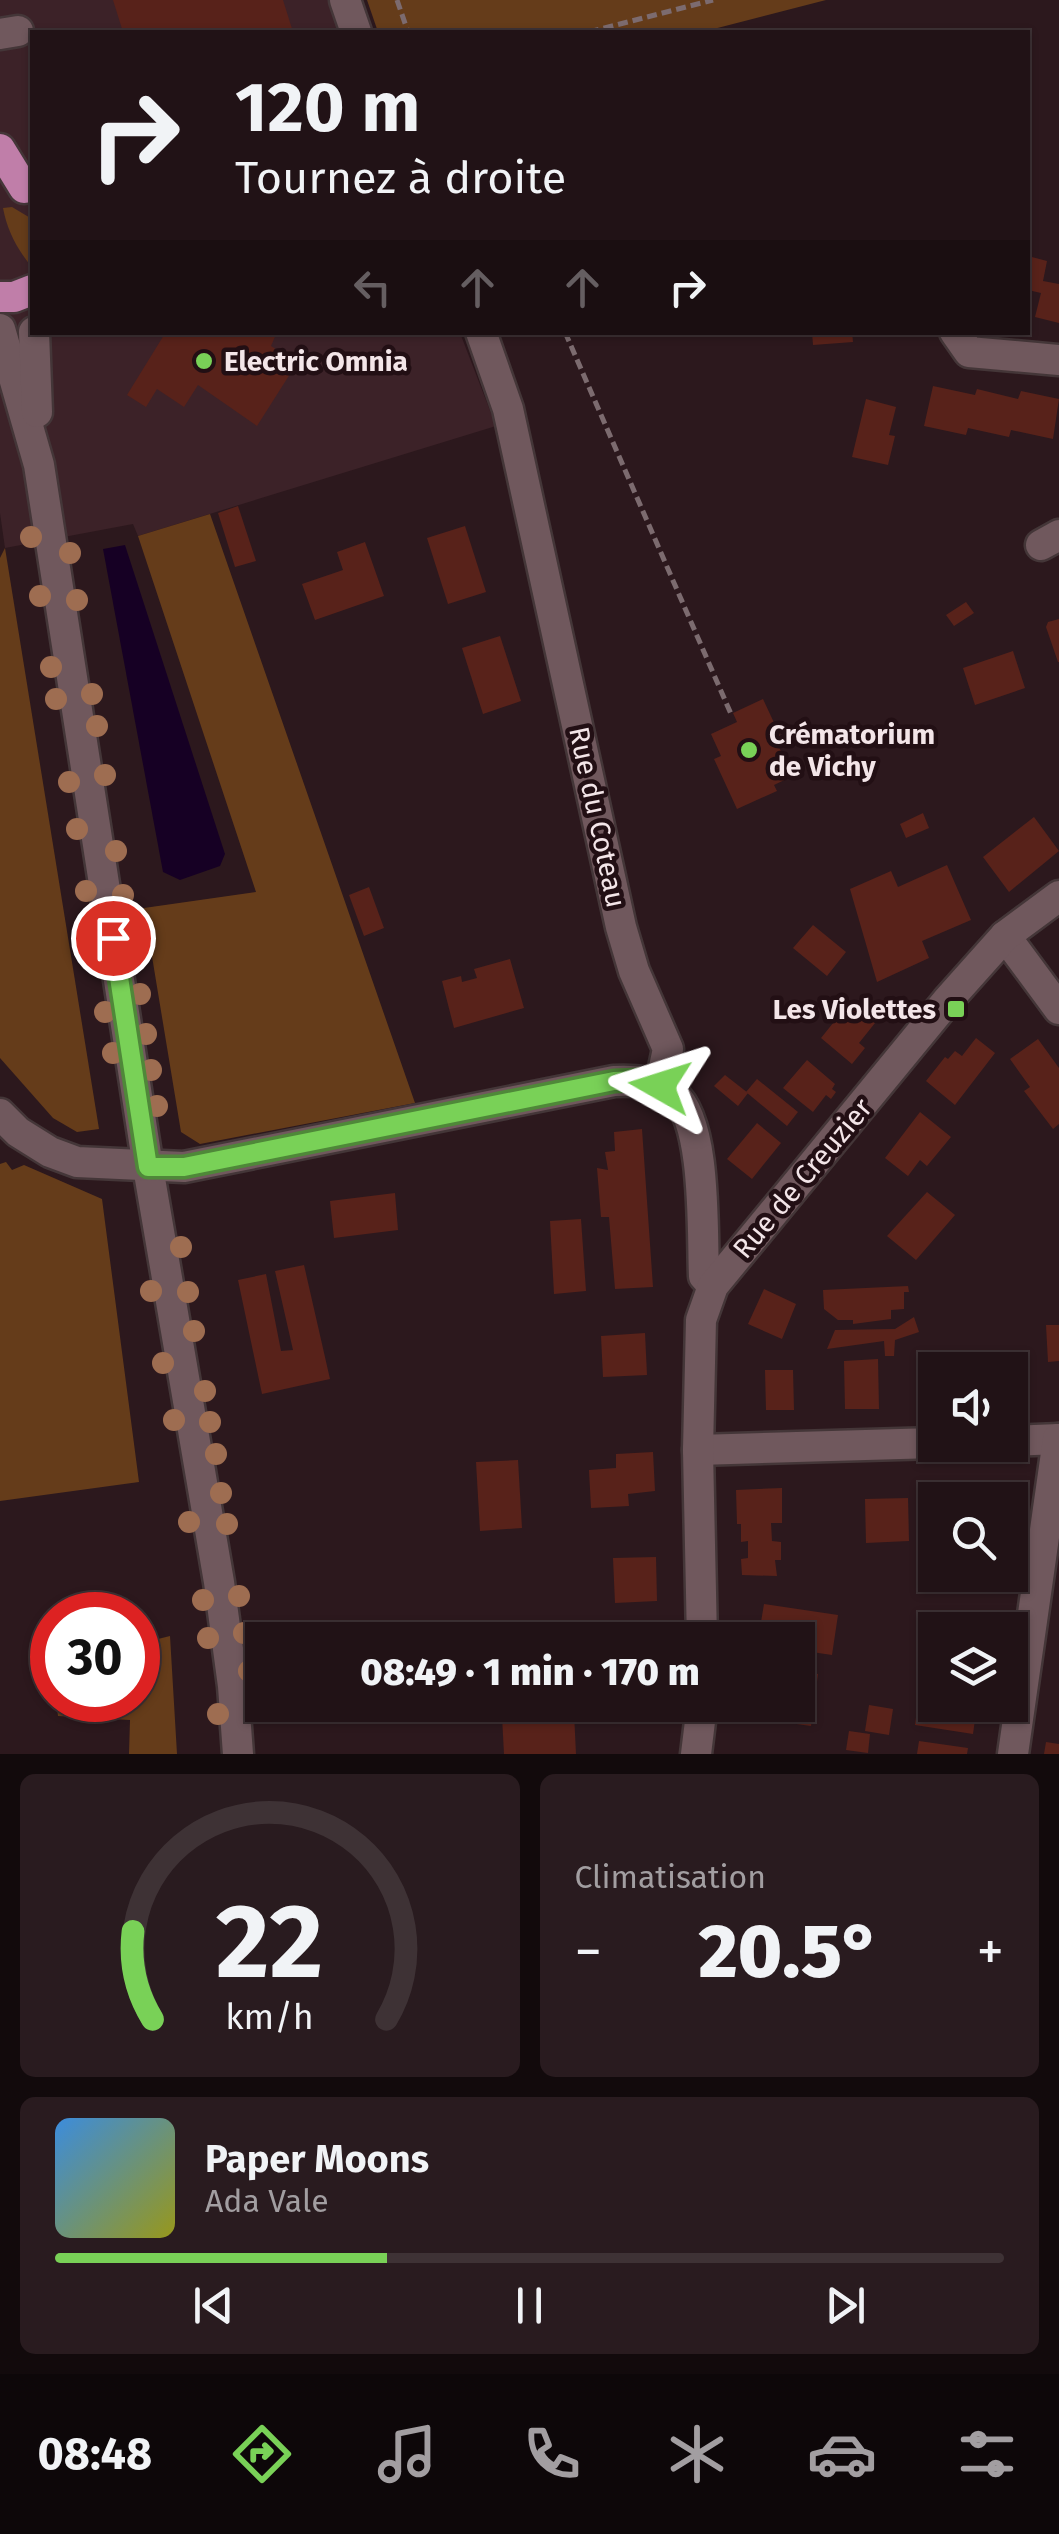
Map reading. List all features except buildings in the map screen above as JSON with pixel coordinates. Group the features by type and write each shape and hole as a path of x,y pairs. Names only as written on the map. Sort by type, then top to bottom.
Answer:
{"main road":[{"path":"0,149 19,189"},
{"path":"0,297 30,291"}],"street":[{"path":"345,0 355,30"},
{"path":"0,329 40,473"},
{"path":"34,335 40,473 148,1167 218,1582 238,1754"},
{"name":"Rue du Coteau","path":"482,335 508,409 621,926 634,971 668,1049 660,1086"},
{"path":"957,335 969,352 1059,360"},
{"name":"Rue de Creuzier","path":"702,1622 698,1450 701,1320 713,1286 1005,936 1059,896"},
{"path":"1005,936 1059,1009"},
{"path":"0,1114 18,1132 50,1152 78,1162 184,1167 614,1081 639,1080 660,1086 675,1096 692,1123 698,1146 704,1276 713,1286"},
{"path":"1013,1754 1059,1439 1028,1440"},
{"path":"698,1450 918,1444"},
{"path":"696,1754 700,1722"}],"path":[{"path":"398,0 407,30"},
{"path":"663,0 666,12"},
{"path":"597,30 714,0"},
{"path":"566,335 731,714"}],"shaded area":[{"path":"0,0 333,0 344,30 30,30 30,335 461,335 496,426 138,536 133,524 5,548 0,513"},
{"path":"367,0 826,0 710,30 377,30"},
{"path":"12,207 30,218 30,265 17,246 3,208"},
{"path":"210,514 415,1103 200,1144 181,1132 144,908 256,892 138,536"},
{"path":"125,545 225,854 220,866 180,880 163,872 103,549"},
{"path":"5,548 99,1129 77,1132 53,1118 0,1058 0,558"},
{"path":"6,1162 12,1170 24,1165 102,1199 139,1482 0,1501 0,1164"},
{"path":"170,1636 177,1754 129,1754 130,1722 160,1722 160,1638"}],"place":[{"name":"Electric Omnia","path":"204,361"},
{"name":"Crématorium de Vichy","path":"749,750"},
{"name":"Les Violettes","path":"956,1009"}],"route":[{"path":"113,938 148,1167 184,1167 614,1081 639,1080 660,1086"}]}
